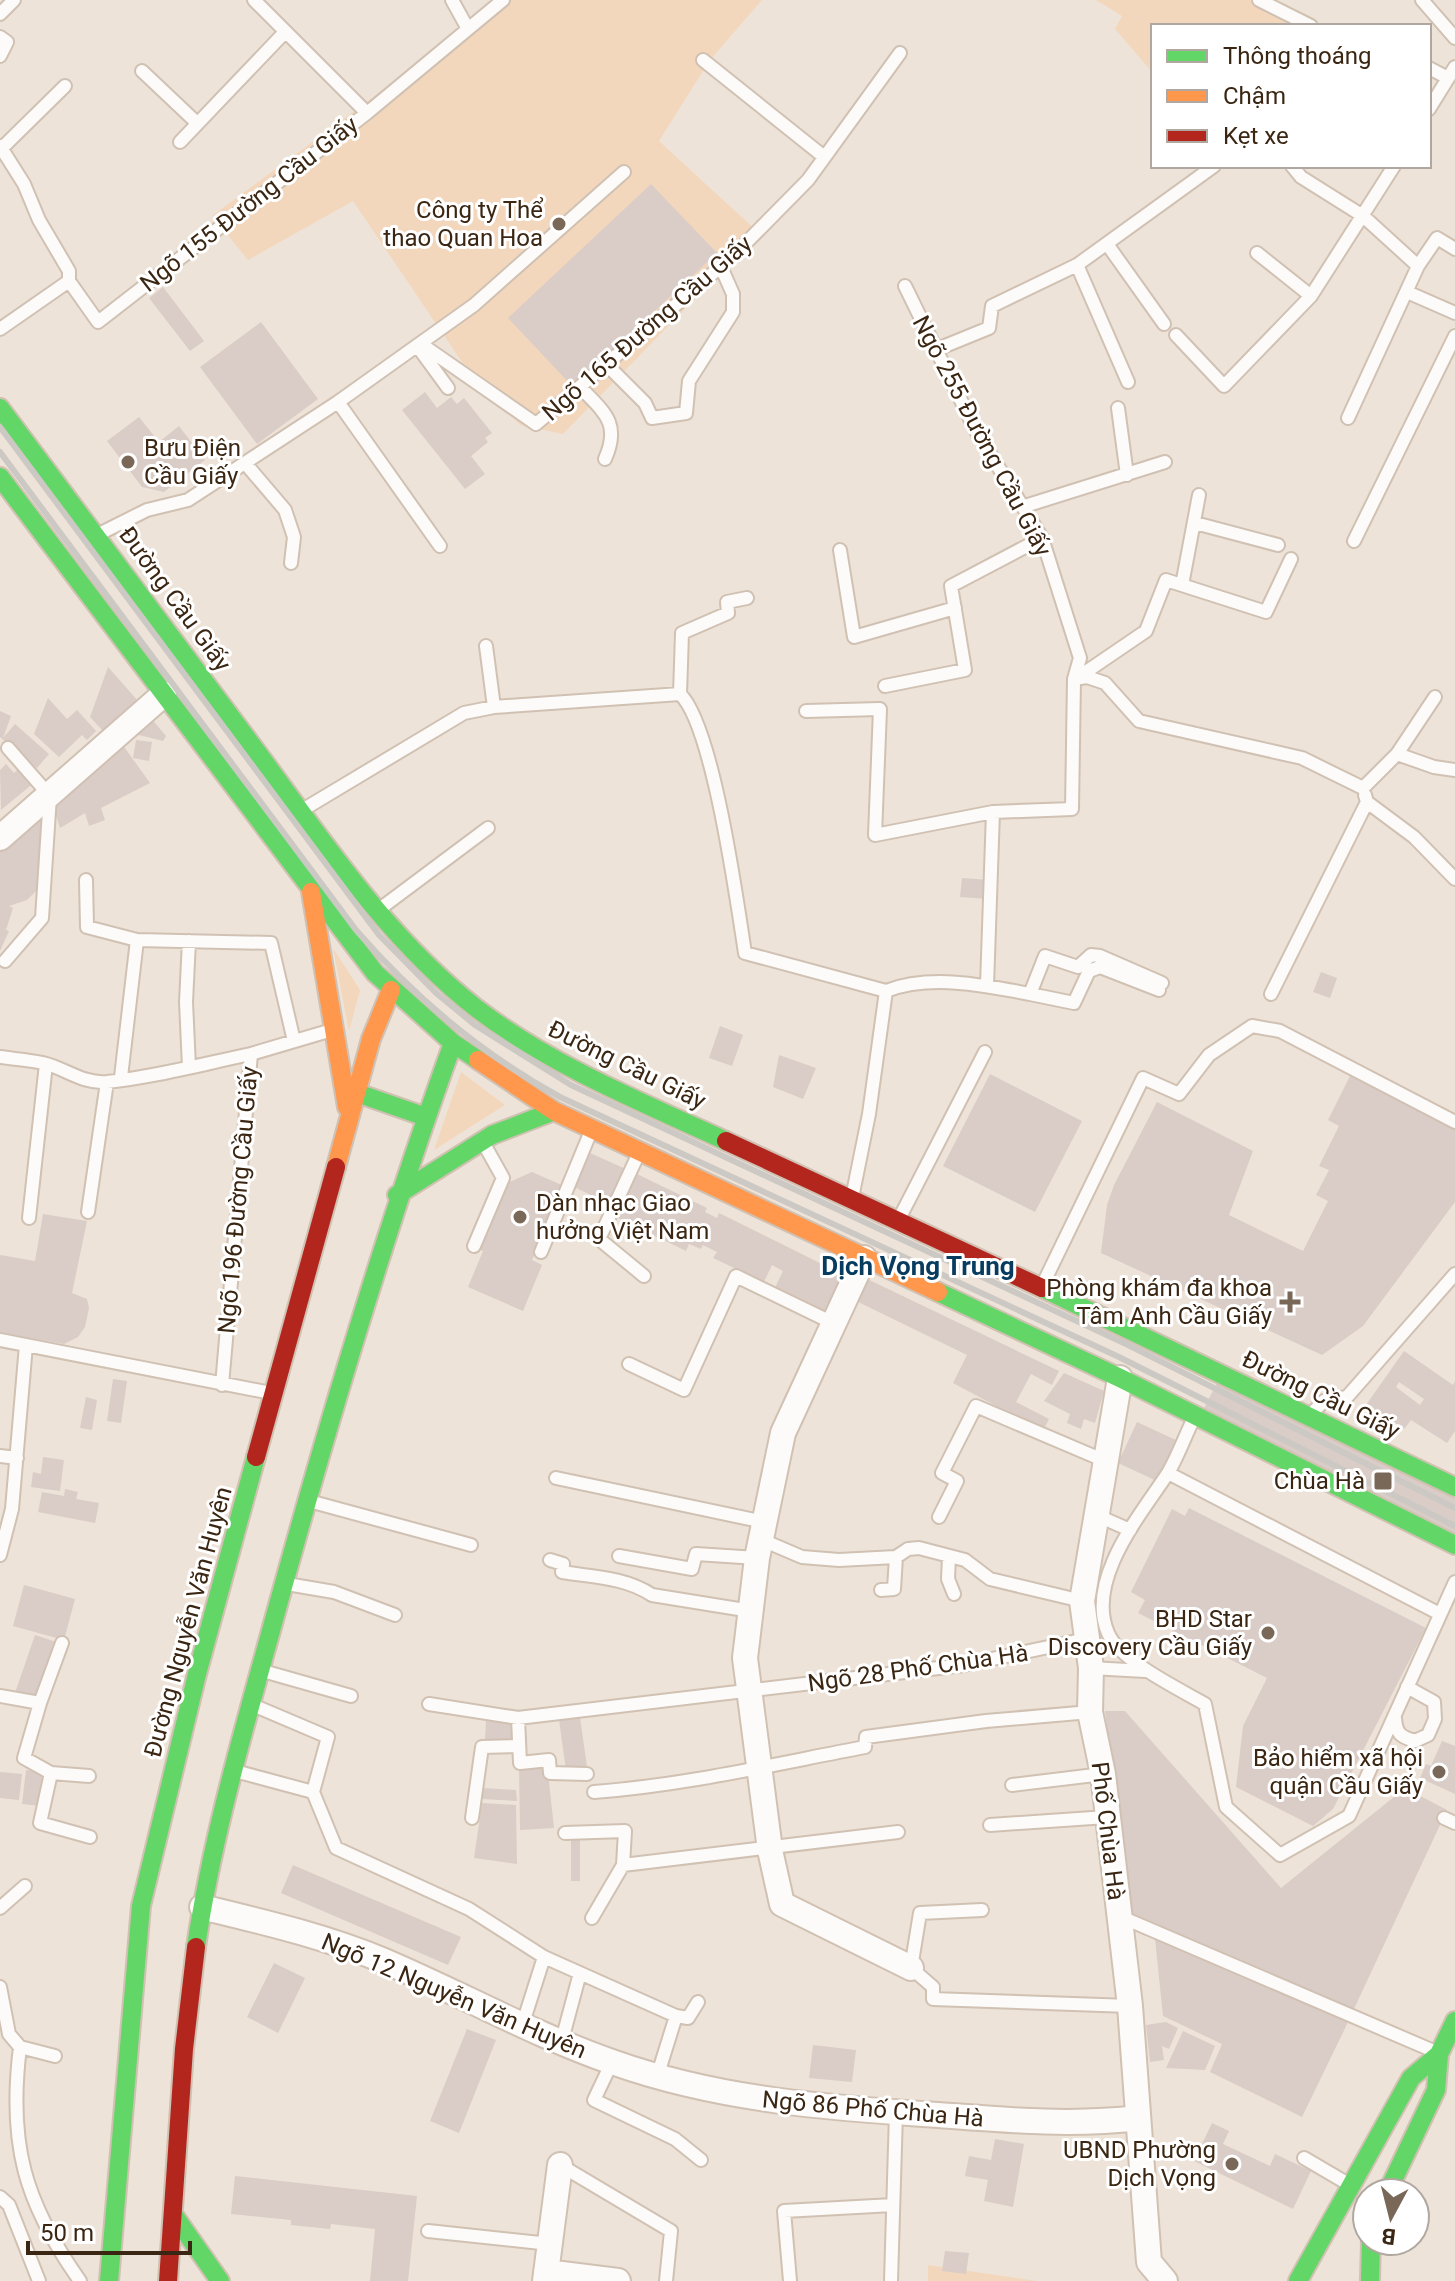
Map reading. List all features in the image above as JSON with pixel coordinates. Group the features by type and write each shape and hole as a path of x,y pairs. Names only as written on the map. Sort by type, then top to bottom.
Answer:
{"main road":[{"name":"Đường Cầu Giấy","path":"0,408 98,534 378,910 440,978 512,1034 610,1087 898,1219 1455,1487"},
{"path":"0,451 21,435"},
{"path":"0,477 349,941 391,990 453,1043 554,1111 1120,1378 1455,1545"},
{"path":"311,888 350,1122"},
{"name":"Đường Nguyễn Văn Huyên","path":"109,2281 141,1906 197,1674 371,1039 391,990"},
{"path":"168,2281 185,2043 202,1907 251,1704 306,1501 397,1195 453,1043"},
{"path":"357,1093 426,1117"},
{"path":"397,1195 443,1162 534,1116 554,1111"},
{"path":"772,1215 792,1170"},
{"path":"1395,2177 1436,2090 1455,2021"},
{"path":"1358,2177 1411,2078 1447,2059"},
{"path":"1298,2281 1351,2189"},
{"path":"173,2214 220,2281"},
{"path":"1370,2281 1371,2257"}],"street":[{"path":"0,838 164,694"},
{"path":"864,1258 783,1433 760,1540 745,1658 770,1850 782,1904 911,1968"},
{"name":"Phố Chùa Hà","path":"1120,1378 1103,1460 1082,1601 1091,1668 1090,1712 1103,1774 1130,2006 1149,2262 1165,2281"},
{"name":"Ngõ 12 Nguyễn Văn Huyên","path":"202,1907 292,1929 379,1959 612,2062"},
{"name":"Ngõ 86 Phố Chùa Hà","path":"612,2062 657,2077 743,2097 896,2113 1081,2123 1138,2118"},
{"path":"560,2165 546,2277 618,2281"}],"lane":[{"path":"0,14 14,0"},
{"path":"254,0 367,113"},
{"path":"452,0 468,29"},
{"name":"Ngõ 155 Đường Cầu Giấy","path":"69,281 98,322 367,113 503,0"},
{"path":"1259,0 1307,24"},
{"path":"1428,2 1455,38"},
{"path":"180,142 285,32"},
{"path":"0,56 3,39"},
{"name":"Ngõ 165 Đường Cầu Giấy","path":"420,345 536,424 721,267 808,180 900,53"},
{"path":"703,60 823,156"},
{"path":"1431,68 1452,73 1431,106"},
{"path":"142,71 197,123"},
{"path":"0,329 69,281 69,271 1,147 65,86"},
{"path":"935,350 989,328 992,306 1077,265 1211,168"},
{"path":"1294,168 1301,177 1363,216 1418,266"},
{"path":"1176,335 1224,386 1311,296 1393,168"},
{"path":"98,534 147,510 188,500 338,402 474,305 624,172"},
{"path":"1348,418 1418,266 1437,238 1455,249"},
{"path":"1107,244 1164,324"},
{"path":"1257,253 1311,296"},
{"path":"1077,265 1128,382"},
{"path":"606,364 645,403 652,418 686,413 689,381 733,312 733,294 721,267"},
{"name":"Ngõ 255 Đường Cầu Giấy","path":"905,286 975,429 1042,538 1080,658 1074,679 1072,809 993,812"},
{"path":"1407,292 1455,313"},
{"path":"1354,541 1455,336"},
{"path":"420,345 448,388"},
{"path":"580,387 609,418 613,441 605,459"},
{"path":"338,402 440,546"},
{"path":"1118,408 1127,475"},
{"path":"1025,506 1165,462"},
{"path":"245,463 285,510 294,537 291,563"},
{"path":"1182,585 1199,495"},
{"path":"1195,523 1278,545"},
{"path":"885,686 965,670 951,586 1042,538"},
{"path":"840,550 854,637 955,608"},
{"path":"1074,679 1146,631 1166,580 1266,612 1291,559"},
{"path":"680,694 682,633 728,613 727,602 747,598"},
{"path":"486,646 494,707"},
{"path":"1074,679 1087,677 1105,683 1139,721 1302,758 1363,788 1367,802 1414,837 1455,879"},
{"path":"302,811 464,713 494,707 680,694 690,703 709,762 745,953 886,991 908,983 987,985 1030,994 1074,1003 1089,971 1100,967 1160,987 1100,956 1091,955 1084,965 1078,967 1045,956 1030,994"},
{"path":"1363,788 1397,754 1435,697"},
{"path":"806,711 880,709 875,835 993,812 987,985"},
{"path":"5,961 42,918 50,796 8,748"},
{"path":"1397,754 1455,770"},
{"path":"1271,994 1367,802"},
{"path":"378,910 488,828"},
{"path":"86,880 87,927 137,940 271,943 294,1041"},
{"path":"121,1077 137,940"},
{"path":"189,941 186,1002 189,1067"},
{"path":"852,1198 869,1114 886,991"},
{"path":"1041,1287 1143,1078 1179,1094 1209,1055 1231,1037 1252,1026 1280,1031 1455,1122"},
{"name":"Ngõ 196 Đường Cầu Giấy","path":"222,1385 251,1054 335,1030"},
{"path":"898,1219 985,1052"},
{"path":"0,1057 46,1064 73,1077 107,1082 121,1077 150,1077 251,1054"},
{"path":"29,1218 46,1064"},
{"path":"88,1212 107,1082"},
{"path":"541,1252 593,1129"},
{"path":"474,1246 503,1178 483,1142"},
{"path":"639,1152 599,1239 644,1276"},
{"path":"1309,1415 1324,1401 1347,1397 1455,1274"},
{"path":"629,1364 684,1390 736,1276 833,1323"},
{"path":"0,1340 275,1394"},
{"path":"0,1555 12,1509 26,1345"},
{"path":"939,1517 957,1481 942,1473 976,1406 1103,1460"},
{"path":"1195,1415 1168,1473 1150,1494 1130,1530 1108,1576 1102,1607 1108,1635 1145,1671 1205,1704 1226,1807 1280,1855 1349,1816 1455,1582"},
{"path":"0,1456 17,1458"},
{"path":"1168,1473 1440,1614"},
{"path":"556,1478 760,1540 802,1557 896,1557"},
{"path":"306,1501 471,1545"},
{"path":"1094,1515 1130,1530"},
{"path":"622,1581 623,1557 692,1569 696,1554 760,1540"},
{"path":"881,1590 894,1589 893,1562 896,1557 908,1549 919,1548 965,1560 990,1579 1082,1601"},
{"path":"949,1556 948,1579 954,1594"},
{"path":"550,1560 563,1564 562,1572 622,1581 652,1595 751,1611"},
{"path":"284,1583 334,1592 395,1615"},
{"name":"Ngõ 28 Phố Chùa Hà","path":"429,1704 518,1718 1012,1658 1086,1639"},
{"path":"62,1643 24,1758 51,1773 89,1776"},
{"path":"1091,1668 1145,1671"},
{"path":"260,1671 351,1696"},
{"path":"1395,1715 1396,1730 1401,1737 1415,1741 1428,1735 1435,1719 1434,1702 1407,1687"},
{"path":"0,1696 40,1703"},
{"path":"251,1704 328,1737 313,1792 336,1848 469,1909 544,1957 676,2016 688,2018 698,2002"},
{"path":"594,1792 652,1787 759,1769 811,1755 865,1747 866,1737 986,1721 1090,1712"},
{"path":"518,1718 520,1763 549,1760 550,1773 587,1774"},
{"path":"472,1818 482,1747 518,1746"},
{"path":"234,1771 313,1792"},
{"path":"51,1773 40,1823 90,1837"},
{"path":"1012,1785 1103,1774"},
{"path":"990,1825 1107,1817"},
{"path":"565,1833 625,1831 623,1865 592,1918"},
{"path":"623,1865 679,1856 770,1850 898,1832"},
{"path":"0,1908 25,1886"},
{"path":"982,1910 920,1913 911,1968 933,1987 933,1999 1130,2006"},
{"path":"1119,1916 1447,2059"},
{"path":"523,2023 544,1957"},
{"path":"562,2040 580,1973"},
{"path":"0,1987 5,2034 20,2047 55,2056"},
{"path":"657,2077 676,2016"},
{"path":"20,2047 15,2091 24,2176 44,2227 80,2281"},
{"path":"612,2062 594,2100 675,2139 701,2160"},
{"path":"891,2281 896,2113"},
{"path":"1304,2158 1351,2185"},
{"path":"560,2165 671,2231 666,2281"},
{"path":"0,2197 9,2205 39,2281"},
{"path":"790,2281 784,2211 893,2205"},
{"path":"428,2231 550,2244"}],"shaded area":[{"name":"Công ty Thể thao Quan Hoa","path":"505,0 762,0 710,60 659,141 759,233 563,434 520,425 470,374 353,201 248,260 212,216"},
{"path":"1096,0 1250,0 1292,21 1290,24 1151,24 1151,71 1115,29 1122,16"},
{"path":"333,948 360,990 349,1031"},
{"path":"461,1072 505,1105 434,1150"},
{"path":"928,2265 1036,2281 928,2281"}],"building":[{"path":"651,184 717,253 573,387 508,318"},
{"path":"163,287 204,341 190,351 149,298"},
{"path":"261,322 318,399 257,444 200,367"},
{"path":"425,392 437,408 451,397 457,404 464,398 492,433 485,438 488,442 471,456 485,474 465,489 402,410"},
{"path":"139,417 159,442 179,426 205,460 164,492 142,487 107,441"},
{"path":"108,667 138,701 103,731 90,717"},
{"path":"48,698 67,719 77,710 96,731 87,740 82,735 59,757 34,734"},
{"path":"0,711 11,716 3,738 15,724 49,754 37,768 0,737"},
{"path":"150,717 166,736 163,741 131,733"},
{"path":"136,740 152,742 149,761 133,758"},
{"path":"122,744 150,783 101,808 105,820 89,826 85,813 60,828 52,802"},
{"path":"6,764 14,773 21,766 35,782 1,810 0,770"},
{"path":"42,814 47,821 44,872 37,879 43,884 27,900 9,906 13,908 6,930 9,931 0,951 0,851"},
{"path":"962,878 990,880 988,899 960,897"},
{"path":"1321,972 1337,978 1330,998 1313,992"},
{"path":"720,1026 743,1035 732,1066 709,1058"},
{"path":"779,1055 816,1068 803,1099 773,1087"},
{"path":"1352,1072 1455,1127 1455,1202 1363,1326 1322,1355 1101,1253 1107,1205 1114,1185 1157,1102 1253,1151 1229,1215 1303,1251 1328,1201 1316,1195 1329,1170 1319,1166 1339,1126 1328,1120"},
{"path":"990,1074 1082,1121 1035,1212 943,1166"},
{"path":"590,1153 628,1170 612,1205 574,1187"},
{"name":"Dàn nhạc Giao hưởng Việt Nam","path":"532,1172 564,1186 532,1260 542,1265 523,1311 468,1287 483,1251 476,1248 503,1185"},
{"path":"635,1173 707,1208 705,1212 717,1218 719,1213 846,1276 829,1320 773,1292 783,1271 772,1265 764,1282 713,1258 717,1252 703,1245 701,1249 689,1244 686,1251 614,1216"},
{"path":"43,1214 87,1221 72,1293 87,1299 89,1308 85,1327 78,1337 64,1344 0,1333 0,1255 35,1261"},
{"path":"863,1277 1059,1371 1052,1385 1031,1374 1016,1402 1049,1419 1043,1431 953,1383 967,1355 852,1299"},
{"path":"1404,1351 1453,1385 1455,1381 1455,1431 1447,1443 1411,1420 1404,1429 1366,1405","holes":["1399,1382 1424,1399 1420,1405 1396,1387"]},
{"path":"1226,1365 1455,1477 1455,1552 1196,1424"},
{"path":"1064,1373 1104,1391 1095,1423 1084,1419 1081,1429 1067,1423 1070,1414 1044,1401"},
{"path":"113,1379 127,1381 121,1423 107,1421"},
{"path":"86,1397 97,1400 92,1430 80,1428"},
{"path":"1137,1422 1178,1441 1159,1482 1118,1463"},
{"path":"43,1457 64,1460 60,1491 31,1487 33,1472 41,1474"},
{"path":"65,1489 78,1492 76,1499 99,1503 95,1523 38,1512 42,1492 64,1496"},
{"path":"1189,1508 1426,1628 1333,1809 1313,1826 1236,1787 1243,1726 1267,1678 1138,1613 1145,1600 1131,1592 1172,1509 1185,1516"},
{"path":"24,1585 75,1599 64,1640 13,1626"},
{"path":"35,1635 59,1643 39,1701 15,1693"},
{"path":"1105,1711 1125,1711 1281,1888 1405,1788 1447,1810 1353,2011 1128,1913"},
{"path":"580,1717 587,1767 566,1770 559,1720"},
{"path":"486,1721 515,1723 514,1742 485,1740"},
{"name":"Bảo hiểm xã hội quận Cầu Giấy","path":"1442,1741 1455,1746 1455,1794 1420,1778 1426,1764 1431,1766"},
{"path":"547,1763 554,1828 520,1830 519,1765"},
{"path":"26,1770 44,1772 41,1806 22,1804"},
{"path":"0,1772 22,1774 19,1800 0,1798"},
{"path":"483,1788 516,1790 517,1801 482,1799"},
{"path":"482,1803 516,1805 517,1864 474,1858"},
{"path":"571,1838 580,1838 580,1881 571,1881"},
{"path":"293,1865 461,1937 448,1965 281,1893"},
{"path":"1154,1929 1350,2018 1302,2117 1210,2072 1222,2044 1163,2016"},
{"path":"274,1963 305,1978 278,2033 247,2017"},
{"path":"1166,2022 1178,2028 1169,2049 1162,2046 1164,2060 1150,2062 1146,2025"},
{"path":"467,2029 496,2040 459,2133 430,2121"},
{"path":"1183,2031 1215,2046 1205,2070 1166,2068"},
{"path":"813,2045 856,2050 852,2082 809,2078"},
{"name":"UBND Phường Dịch Vọng","path":"1212,2123 1229,2131 1223,2144 1270,2166 1275,2154 1311,2171 1293,2209 1194,2161"},
{"path":"995,2139 1024,2144 1013,2207 984,2201 988,2180 965,2176 969,2156 991,2160"},
{"path":"235,2176 417,2196 408,2281 370,2281 375,2229 331,2224 330,2229 291,2225 291,2220 231,2214"},
{"path":"945,2251 969,2253 966,2274 942,2271"}],"railway":[{"path":"0,427 379,935 436,993 475,1025 571,1085 1126,1344 1455,1508"},
{"path":"0,452 356,930 425,1001 476,1043 560,1097 1119,1357 1455,1526"}],"traffic: fast":[{"path":"0,408 332,854 414,951 476,1008 534,1047 629,1097 726,1141"},
{"path":"0,477 375,973 453,1043 478,1060"},
{"path":"196,1947 221,1818 298,1534 382,1252 453,1043"},
{"path":"357,1093 426,1117"},
{"path":"397,1195 492,1135 554,1111"},
{"path":"1042,1288 1455,1487"},
{"path":"938,1292 1120,1378 1455,1545"},
{"path":"109,2281 141,1906 197,1674 256,1457"},
{"path":"1395,2177 1436,2090 1439,2054 1455,2021"},
{"path":"1298,2281 1411,2078 1439,2054"},
{"path":"173,2214 220,2281"},
{"path":"1370,2281 1371,2257"}],"traffic: slow":[{"path":"311,892 347,1107"},
{"path":"336,1167 371,1039 391,990"},
{"path":"478,1060 554,1111 938,1292"}],"traffic: jam":[{"path":"726,1141 1042,1288"},
{"path":"256,1457 336,1167"},
{"path":"168,2281 184,2049 196,1947"}],"place":[{"name":"Công ty Thể thao Quan Hoa","path":"559,224"},
{"name":"Bưu Điện Cầu Giấy","path":"128,462"},
{"name":"Dàn nhạc Giao hưởng Việt Nam","path":"520,1217"},
{"name":"Phòng khám đa khoa Tâm Anh Cầu Giấy","path":"1290,1302"},
{"name":"Chùa Hà","path":"1383,1481"},
{"name":"BHD Star Discovery Cầu Giấy","path":"1268,1633"},
{"name":"Bảo hiểm xã hội quận Cầu Giấy","path":"1439,1772"},
{"name":"UBND Phường Dịch Vọng","path":"1232,2164"}],"district":[{"name":"Dịch Vọng Trung","path":"918,1266"}]}
